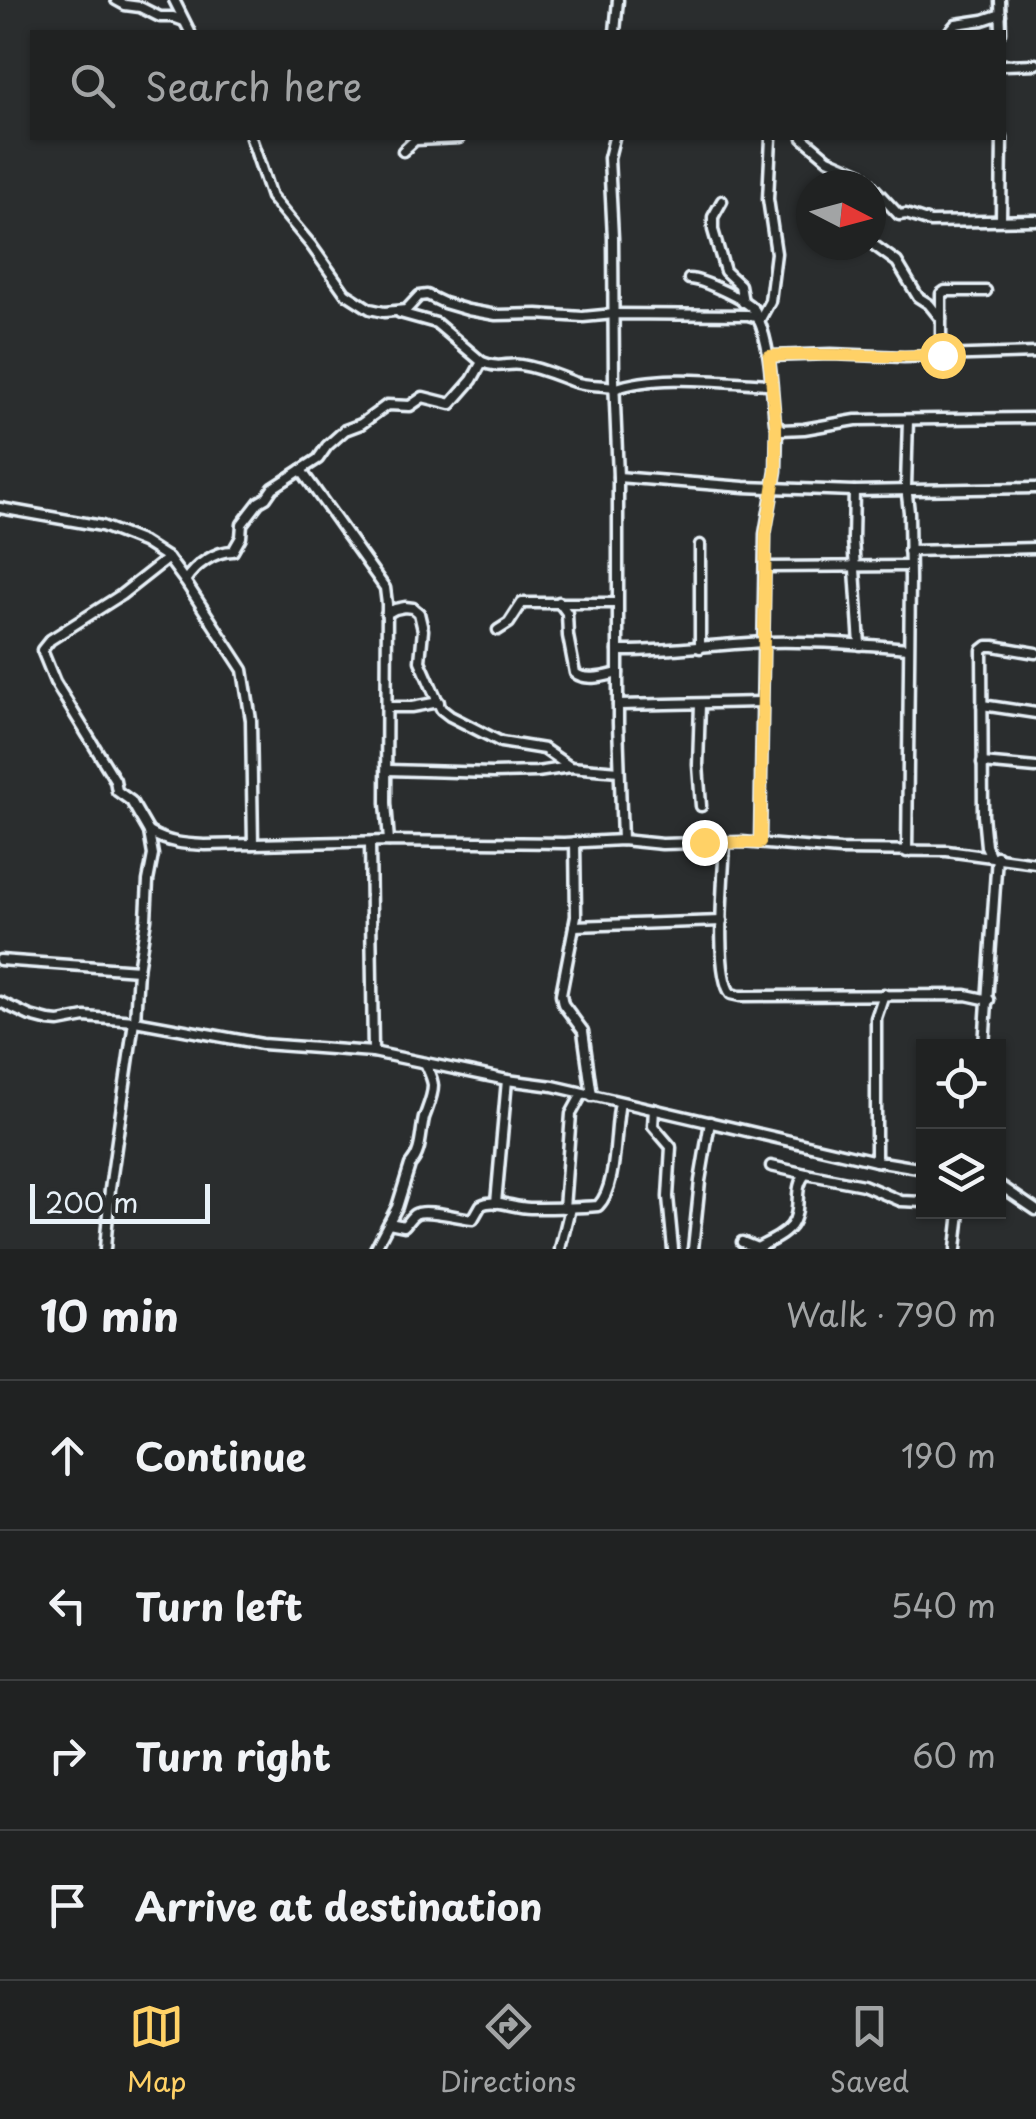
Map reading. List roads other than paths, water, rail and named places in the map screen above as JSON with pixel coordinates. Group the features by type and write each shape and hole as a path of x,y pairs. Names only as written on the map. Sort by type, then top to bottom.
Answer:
{"street":[{"path":"116,0 184,21"},
{"path":"174,0 189,30"},
{"path":"615,30 618,0"},
{"path":"1000,0 1002,30"},
{"path":"952,30 956,24 1001,14"},
{"path":"1006,65 1036,64"},
{"path":"252,140 270,197 312,244 345,293 370,309 436,323 482,362 498,367 521,364 579,383 614,388 686,379 770,384"},
{"path":"402,151 415,140"},
{"path":"614,140 610,168 622,840"},
{"path":"758,320 770,302 776,253 768,198 771,140"},
{"path":"805,140 828,159 860,173 899,215 930,222 1036,220"},
{"path":"1002,140 1002,220"},
{"path":"722,201 713,217 714,230 725,270 740,286 743,302"},
{"path":"886,254 897,262 918,297 940,319"},
{"path":"689,279 698,279 752,308 769,356 776,427 774,488 766,529 760,843"},
{"path":"942,355 940,298 945,291 986,291"},
{"path":"394,312 406,310 419,296 427,294 456,307 496,316 748,315 758,320"},
{"path":"769,356 1036,353"},
{"path":"186,581 196,567 220,552 234,551 247,515 273,488 318,459 345,430 361,424 386,405 410,406 423,397 451,404 482,362"},
{"path":"776,427 786,430 835,422 1036,418"},
{"path":"907,852 908,420"},
{"path":"302,470 385,588 389,841"},
{"path":"618,477 854,491 1036,488"},
{"path":"854,491 860,645"},
{"path":"0,508 102,526 143,542 168,558 186,581 238,661 247,685 253,844"},
{"path":"700,545 700,648"},
{"path":"909,551 1036,548"},
{"path":"106,1249 153,856 149,832 131,802 118,791 55,682 42,650 50,640 121,596 168,558"},
{"path":"765,567 908,566"},
{"path":"558,602 567,614 576,673 595,677 618,673"},
{"path":"498,630 509,623 520,604 617,604"},
{"path":"386,614 404,607 419,613 423,630 420,661 442,708 450,716 502,742 544,749 570,767"},
{"path":"618,651 764,642 908,648"},
{"path":"985,1039 993,856 986,846 982,650 994,646 1036,653"},
{"path":"387,707 439,702"},
{"path":"618,705 762,702"},
{"path":"700,704 701,806"},
{"path":"982,705 1036,713"},
{"path":"982,763 1036,768"},
{"path":"388,770 537,772 570,767 619,771"},
{"path":"149,832 177,844 726,842 947,852 1036,863"},
{"path":"370,842 372,1052"},
{"path":"560,1249 567,1208 572,1114 587,1094 582,1031 562,994 577,900 575,842"},
{"path":"726,842 724,984 731,994 966,995 988,1000"},
{"path":"153,856 177,844"},
{"path":"574,926 722,921"},
{"path":"0,960 138,970"},
{"path":"876,1161 876,1018 884,994"},
{"path":"0,1002 30,1016 59,1022 85,1017 135,1021 262,1044 372,1052 553,1086 916,1168"},
{"path":"375,1249 419,1149 433,1089 425,1063"},
{"path":"496,1202 506,1080"},
{"path":"389,1223 404,1226 414,1214 425,1211 473,1220 481,1205 490,1202 518,1207 598,1206 604,1200 620,1102"},
{"path":"654,1110 653,1126 672,1148 668,1197 673,1249"},
{"path":"693,1249 710,1122"},
{"path":"772,1166 863,1185 901,1201 916,1202"},
{"path":"742,1242 757,1248 786,1232 796,1217 800,1180 806,1174"},
{"path":"1006,1189 1036,1210"},
{"path":"956,1249 958,1219"}]}
